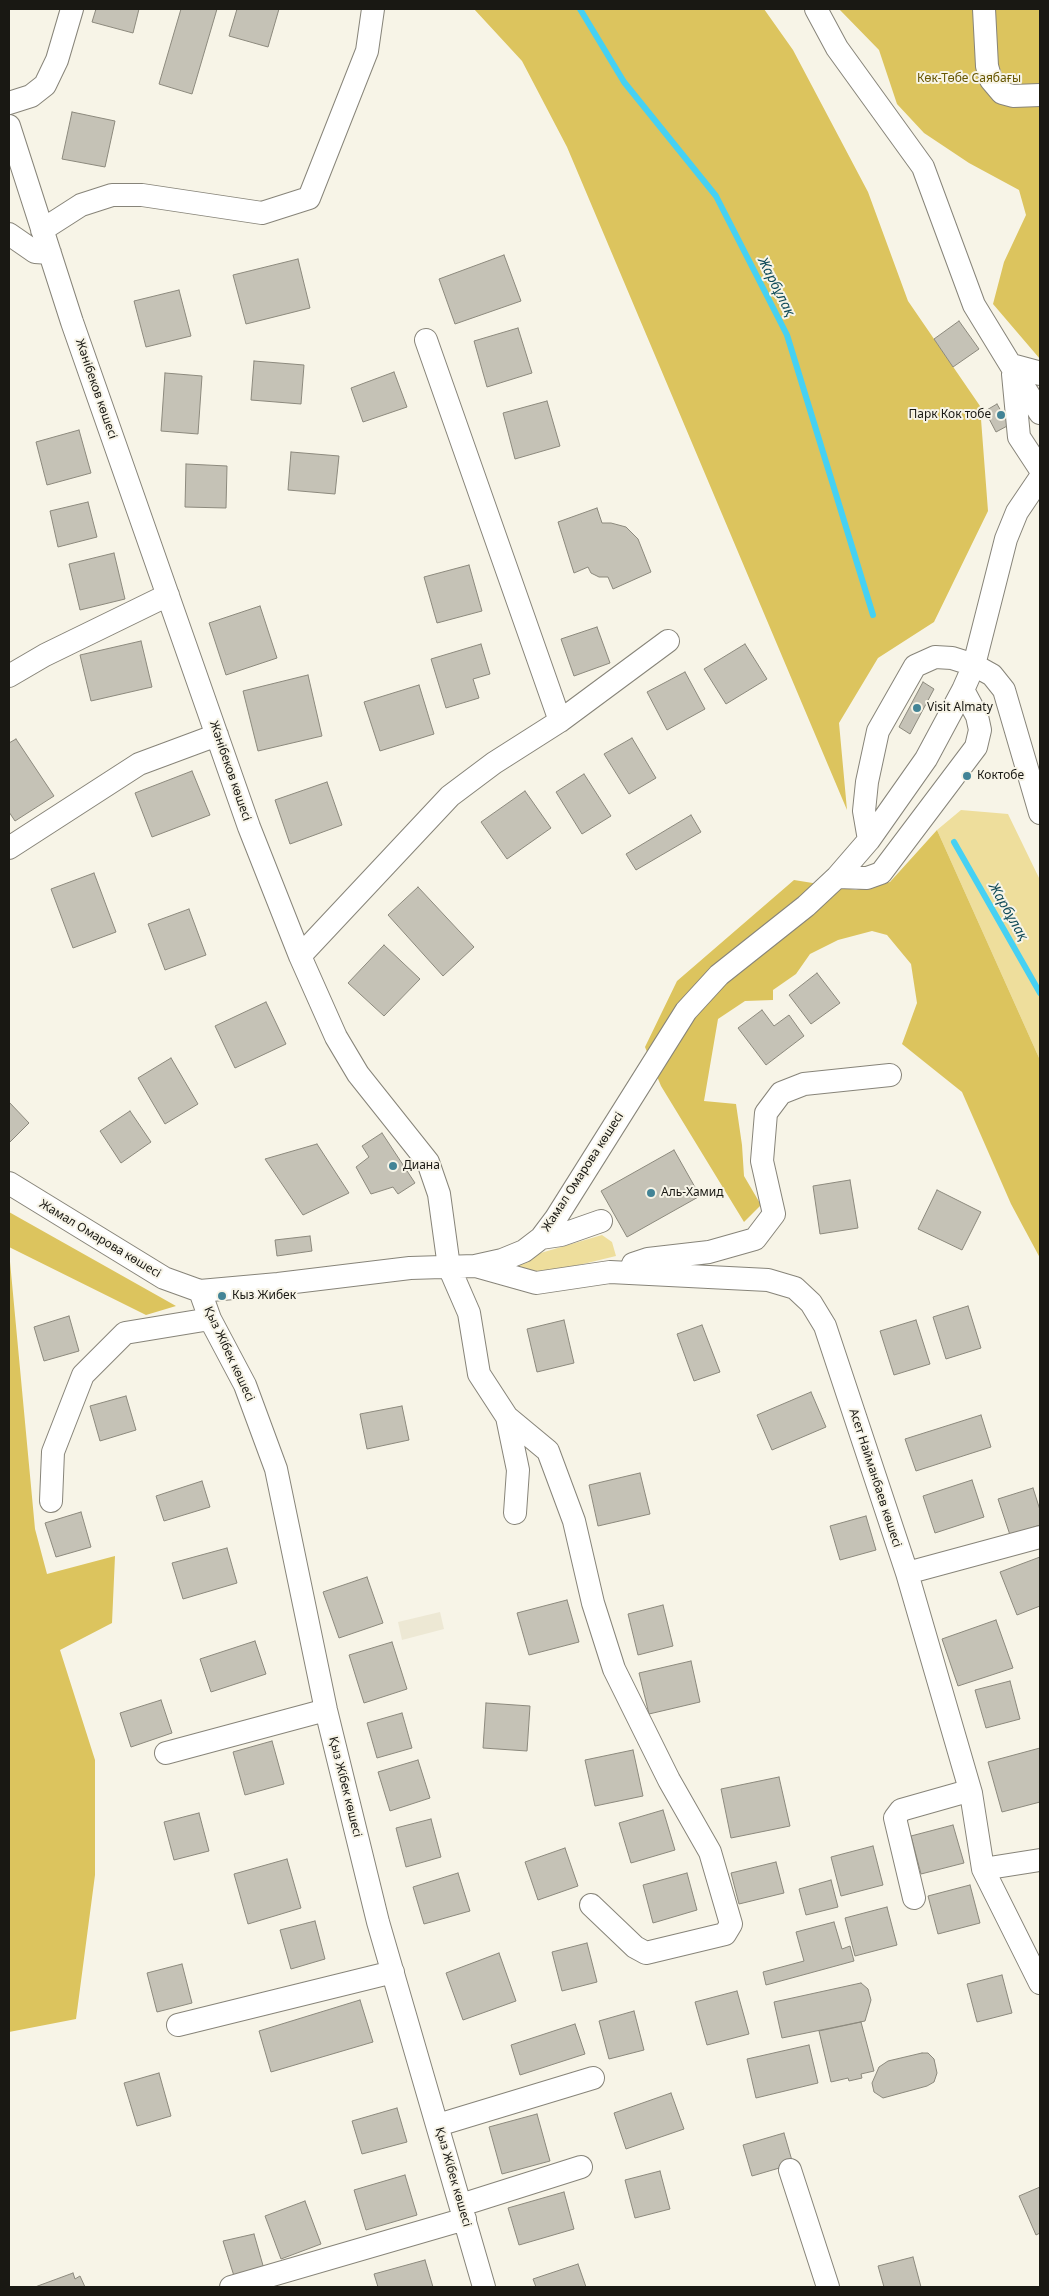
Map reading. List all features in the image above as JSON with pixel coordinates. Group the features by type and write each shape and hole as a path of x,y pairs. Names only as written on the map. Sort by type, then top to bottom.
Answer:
{"street":[{"path":"9,103 31,96 44,84 57,60 72,9"},
{"path":"42,230 82,205 112,196 142,195 262,212 308,198 367,51 373,9"},
{"path":"816,9 837,48 923,167 974,305 1040,413"},
{"path":"984,9 987,66 991,80 1002,93 1013,96 1040,95"},
{"name":"Жәнібеков көшесі","path":"9,126 42,230 249,827 300,956 336,1037 358,1074 428,1162 439,1194 448,1267"},
{"path":"9,234 35,252 50,253"},
{"path":"426,340 560,721"},
{"path":"1012,365 1040,374"},
{"path":"1012,365 1020,437 1040,469"},
{"path":"1012,365 1040,397"},
{"path":"1015,390 1026,420 1040,440"},
{"name":"Жамал Омарова көшесі","path":"9,1183 164,1278 200,1291 278,1284 410,1268 475,1266 502,1260 524,1251 541,1238 556,1218 686,1011 719,974 806,906 837,877 869,840 926,759 963,690 974,665 1006,539 1017,512 1040,478"},
{"path":"9,676 44,655 168,595"},
{"path":"300,956 450,796 494,763 560,721 668,641"},
{"path":"869,840 864,811 878,730 915,666 935,657 952,658 974,665 992,675 1004,690 1040,813"},
{"path":"837,877 868,878 881,873 976,747 980,730 977,716 963,690"},
{"path":"9,848 139,764 217,735"},
{"path":"610,1272 648,1259 709,1252 755,1239 774,1214 762,1161 766,1113 781,1094 804,1084 890,1075"},
{"path":"541,1238 561,1234 601,1221"},
{"name":"Асет Найманбаев көшесі","path":"475,1266 536,1283 610,1272 768,1280 795,1288 811,1303 825,1326 907,1573 971,1793 983,1869 1040,1983"},
{"path":"448,1267 469,1313 479,1374 507,1417 548,1451 574,1521 593,1603 614,1669 669,1780 710,1852 731,1924 725,1934 646,1953 634,1947 591,1905"},
{"name":"Қыз Жібек көшесі","path":"200,1291 210,1319 246,1385 276,1470 326,1710 378,1922 484,2287"},
{"path":"51,1500 53,1452 83,1375 125,1334 210,1319"},
{"path":"507,1417 518,1470 515,1513"},
{"path":"907,1573 1040,1537"},
{"path":"166,1753 326,1710"},
{"path":"914,1898 895,1818 901,1810 961,1793 971,1793"},
{"path":"983,1869 1040,1860"},
{"path":"178,2025 393,1972"},
{"path":"438,2125 593,2078"},
{"path":"231,2287 463,2212 581,2167"},
{"path":"790,2170 828,2287"}],"shaded area":[{"path":"961,810 1008,814 1040,880 1040,1060 937,830"},
{"path":"602,1235 612,1242 616,1256 550,1272 493,1267"},
{"path":"440,1612 444,1629 402,1640 398,1622"}],"green space":[{"path":"474,9 764,9 793,50 868,192 908,301 980,406 988,511 934,622 878,658 839,723 847,810 567,147 522,61"},
{"name":"Көк-Төбе Саябағы","path":"839,9 977,9 981,78 1016,107 1040,107 1040,359 993,304 1004,262 1026,215 1019,190 969,163 924,133 897,104 879,50"},
{"path":"992,9 1040,9 1040,88 1018,88 1005,80 993,53"},
{"path":"937,830 1040,1060 1040,1258 1011,1204 962,1092 902,1044 917,1003 911,964 887,935 872,931 838,940 810,954 796,974 773,990 773,1000 745,1001 718,1019 704,1101 736,1104 744,1176 761,1205 744,1222 661,1086 645,1047 677,981 794,880 856,890 890,882"},
{"path":"9,1212 176,1306 146,1315 9,1247"},
{"path":"9,1251 35,1529 47,1574 115,1556 112,1623 60,1650 95,1760 95,1875 76,2019 9,2032"}],"building":[{"path":"96,9 139,9 133,33 92,22"},
{"path":"181,9 217,9 192,94 159,84"},
{"path":"237,9 279,9 268,47 229,36"},
{"path":"72,112 115,121 105,167 62,159"},
{"path":"504,255 521,301 455,324 439,279"},
{"path":"298,259 310,308 246,324 233,275"},
{"path":"179,290 191,336 146,347 134,301"},
{"path":"959,321 979,349 953,367 934,339"},
{"path":"518,328 532,373 487,387 474,341"},
{"path":"254,361 304,365 301,404 251,400"},
{"path":"394,372 407,407 363,422 351,388"},
{"path":"165,373 202,376 198,434 161,431"},
{"path":"547,401 560,446 515,459 503,413"},
{"path":"997,404 1009,425 996,432 985,411"},
{"path":"79,430 91,473 47,485 36,442"},
{"path":"291,452 339,456 335,494 288,490"},
{"path":"186,464 227,466 226,508 185,507"},
{"path":"88,502 97,537 58,547 50,511"},
{"path":"597,508 602,523 626,527 638,539 651,572 613,589 608,577 599,577 591,573 588,567 574,573 558,522"},
{"path":"114,553 125,599 80,610 69,564"},
{"path":"469,565 482,611 437,623 424,577"},
{"path":"260,606 277,658 226,675 209,623"},
{"path":"597,627 610,663 574,676 561,639"},
{"path":"141,641 152,687 91,701 80,655"},
{"path":"481,644 490,674 473,679 479,698 446,708 431,659"},
{"path":"745,644 767,679 726,704 704,669"},
{"path":"685,672 705,709 667,730 647,692"},
{"path":"308,675 322,736 258,751 243,691"},
{"name":"Visit Almaty","path":"923,682 934,689 910,734 899,727"},
{"path":"419,685 434,734 380,751 364,702"},
{"path":"632,738 656,778 629,794 604,754"},
{"path":"16,739 54,796 15,821 9,812 9,743"},
{"path":"192,771 210,815 152,837 135,793"},
{"path":"584,774 611,816 582,834 556,792"},
{"path":"327,782 342,825 290,844 275,800"},
{"path":"525,791 551,828 507,859 481,822"},
{"path":"691,815 701,832 636,870 626,854"},
{"path":"94,873 116,932 73,948 51,889"},
{"path":"418,887 474,947 443,976 388,915"},
{"path":"189,909 206,955 165,970 148,924"},
{"path":"384,945 420,979 384,1016 348,983"},
{"path":"817,973 840,1003 811,1024 789,995"},
{"path":"266,1002 286,1044 235,1068 215,1026"},
{"path":"762,1010 774,1026 789,1015 804,1036 766,1065 738,1028"},
{"path":"171,1058 198,1104 165,1124 138,1078"},
{"path":"9,1102 29,1123 9,1143"},
{"path":"130,1111 151,1142 121,1163 100,1131"},
{"path":"382,1133 415,1183 398,1194 393,1187 371,1194 356,1167 369,1157 362,1146"},
{"path":"317,1144 349,1193 303,1215 265,1159"},
{"name":"Аль-Хамид","path":"674,1150 700,1196 627,1237 601,1191"},
{"path":"850,1180 858,1228 820,1234 813,1186"},
{"path":"937,1190 981,1212 962,1250 918,1229"},
{"path":"310,1236 312,1251 277,1256 275,1240"},
{"path":"968,1306 981,1348 946,1359 933,1317"},
{"path":"69,1316 79,1351 44,1361 34,1327"},
{"path":"564,1320 574,1363 537,1372 527,1329"},
{"path":"916,1320 930,1364 894,1375 880,1331"},
{"path":"702,1325 720,1372 694,1381 677,1334"},
{"path":"811,1392 826,1427 772,1450 757,1415"},
{"path":"126,1396 136,1430 100,1441 90,1406"},
{"path":"402,1406 409,1440 367,1449 360,1414"},
{"path":"981,1415 991,1447 916,1471 905,1439"},
{"path":"640,1473 650,1514 598,1526 589,1485"},
{"path":"972,1480 984,1517 935,1533 923,1496"},
{"path":"202,1481 210,1507 164,1521 156,1496"},
{"path":"1033,1488 1040,1510 1040,1525 1010,1535 998,1499"},
{"path":"81,1512 91,1547 56,1557 45,1523"},
{"path":"866,1516 876,1550 840,1560 830,1526"},
{"path":"227,1548 237,1583 183,1599 172,1563"},
{"path":"1040,1557 1040,1606 1017,1615 1000,1572"},
{"path":"367,1577 383,1623 339,1638 323,1592"},
{"path":"567,1600 579,1642 529,1655 517,1613"},
{"path":"663,1605 673,1646 638,1655 628,1614"},
{"path":"996,1620 1013,1668 958,1686 942,1639"},
{"path":"255,1641 266,1674 211,1692 200,1659"},
{"path":"392,1642 407,1689 364,1703 349,1655"},
{"path":"691,1661 700,1702 649,1714 639,1673"},
{"path":"1010,1681 1020,1719 986,1728 975,1690"},
{"path":"161,1700 172,1733 131,1747 120,1713"},
{"path":"486,1703 530,1706 527,1751 483,1748"},
{"path":"402,1713 412,1748 377,1758 367,1723"},
{"path":"272,1741 284,1784 245,1795 233,1752"},
{"path":"1040,1748 1040,1802 1002,1812 988,1762"},
{"path":"633,1750 643,1796 595,1806 585,1760"},
{"path":"418,1760 430,1798 390,1811 378,1772"},
{"path":"779,1777 790,1826 731,1838 721,1789"},
{"path":"663,1810 675,1850 631,1863 619,1823"},
{"path":"199,1813 209,1851 174,1860 164,1822"},
{"path":"431,1819 441,1857 406,1867 396,1828"},
{"path":"953,1825 964,1863 921,1874 911,1836"},
{"path":"873,1846 883,1885 841,1896 831,1857"},
{"path":"565,1848 578,1886 538,1900 525,1862"},
{"path":"287,1859 301,1908 248,1924 234,1874"},
{"path":"776,1862 784,1893 739,1904 731,1873"},
{"path":"458,1873 470,1911 424,1924 413,1887"},
{"path":"687,1873 697,1910 653,1923 643,1885"},
{"path":"831,1880 838,1907 806,1915 799,1889"},
{"path":"970,1885 980,1923 938,1934 928,1896"},
{"path":"887,1907 897,1945 855,1956 845,1918"},
{"path":"315,1921 325,1959 291,1969 280,1930"},
{"path":"834,1922 842,1949 850,1946 854,1961 766,1985 763,1972 804,1961 796,1932"},
{"path":"587,1943 597,1982 562,1991 552,1952"},
{"path":"499,1953 516,2001 463,2020 446,1973"},
{"path":"182,1964 192,2003 157,2012 147,1973"},
{"path":"1002,1975 1012,2013 977,2022 967,1984"},
{"path":"861,1983 868,1989 871,2000 865,2021 782,2038 774,2002"},
{"path":"737,1991 749,2034 707,2045 695,2002"},
{"path":"360,2000 373,2042 271,2072 259,2031"},
{"path":"634,2011 644,2050 609,2059 599,2021"},
{"path":"861,2022 874,2071 861,2074 862,2078 849,2081 848,2078 831,2082 819,2031"},
{"path":"575,2024 585,2054 520,2075 511,2045"},
{"path":"809,2045 818,2083 756,2098 747,2059"},
{"path":"928,2053 934,2059 937,2073 934,2082 927,2086 883,2098 874,2092 872,2083 879,2067 888,2061"},
{"path":"159,2073 171,2116 137,2126 124,2083"},
{"path":"671,2093 684,2129 626,2149 614,2113"},
{"path":"397,2108 407,2142 362,2154 352,2121"},
{"path":"537,2114 550,2161 502,2174 489,2127"},
{"path":"784,2133 793,2164 752,2176 743,2145"},
{"path":"660,2171 670,2209 635,2218 625,2180"},
{"path":"405,2175 417,2215 366,2230 354,2190"},
{"path":"1040,2187 1040,2233 1036,2235 1019,2196"},
{"path":"564,2192 574,2229 519,2245 508,2208"},
{"path":"305,2201 321,2244 281,2259 265,2216"},
{"path":"254,2234 264,2269 234,2276 223,2241"},
{"path":"913,2257 921,2287 884,2287 878,2266"},
{"path":"425,2260 433,2287 378,2287 374,2274"},
{"path":"578,2264 586,2287 536,2287 533,2279"},
{"path":"73,2273 75,2279 80,2276 85,2287 35,2287"}],"waterway":[{"name":"Жарбұлақ","path":"580,9 624,82 716,196 787,335 873,615"},
{"name":"Жарбұлақ","path":"954,842 1040,993"}],"place":[{"name":"Парк Кок тобе","path":"1001,415"},
{"name":"Visit Almaty","path":"917,708"},
{"name":"Коктобе","path":"967,776"},
{"name":"Диана","path":"393,1166"},
{"name":"Аль-Хамид","path":"651,1193"},
{"name":"Кыз Жибек","path":"222,1296"}]}
